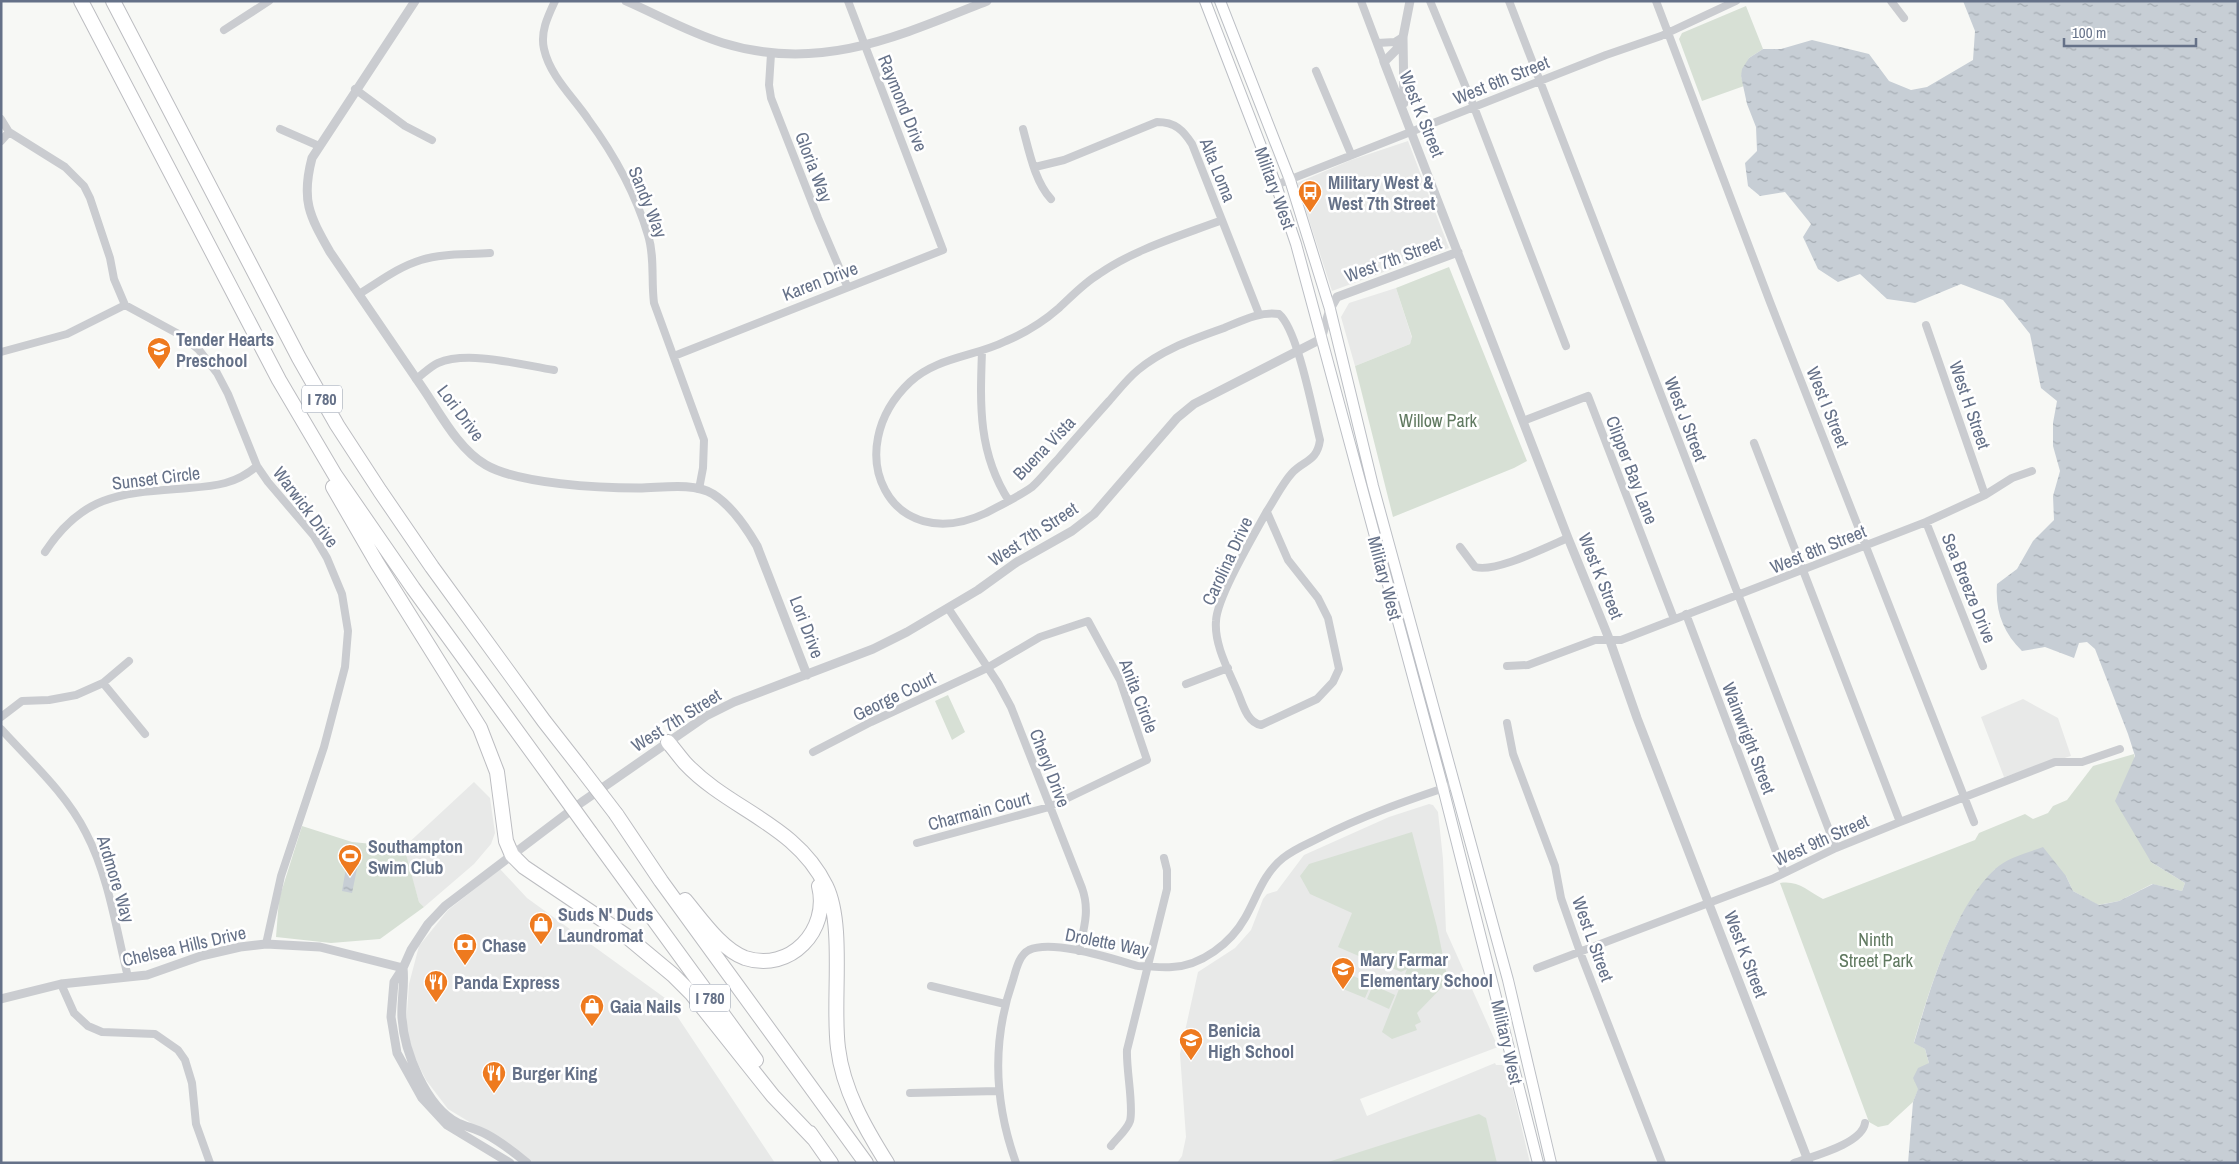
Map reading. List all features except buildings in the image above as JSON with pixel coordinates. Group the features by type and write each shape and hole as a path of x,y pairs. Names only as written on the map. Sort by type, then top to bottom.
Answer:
{"highway":[{"name":"I 780","path":"80,1 234,295 305,425 370,528 831,1163"},
{"name":"I 780","path":"113,1 299,358 337,425 432,567 544,721 616,814 661,881 866,1163"},
{"path":"305,425 329,480 353,522 480,728 497,772 506,842 512,855 524,867 624,934 674,975 691,993 773,1096 815,1140"},
{"path":"668,742 685,763 713,786 781,831 798,846 818,870 828,889 835,926 836,1021 838,1049 843,1073 860,1116 887,1163"},
{"path":"652,865 666,876 694,911 730,950 744,957 759,961 773,960 796,951 809,940 817,926 821,913 820,890 810,862"}],"main road":[{"name":"Military West","path":"1205,1 1276,185 1296,244 1443,788 1538,1163"},
{"name":"Military West","path":"1220,1 1290,180 1330,309 1373,486 1453,785 1504,962 1551,1163"}],"street":[{"path":"224,30 269,1"},
{"name":"Sandy Way","path":"554,1 542,37 551,69 589,121 617,165 638,208 648,235 653,260 652,286 654,303 704,440 703,468 699,489"},
{"path":"626,1 722,43 772,54 802,55 865,47 987,1"},
{"name":"Raymond Drive","path":"848,1 931,216"},
{"name":"West K Street","path":"1361,1 1568,538 1610,641 1637,718 1708,903 1809,1160"},
{"path":"1384,62 1396,50 1402,37 1410,1"},
{"path":"1430,1 1474,107 1566,346"},
{"name":"West J Street","path":"1509,1 1836,848"},
{"name":"West I Street","path":"1656,1 1770,302 1974,822"},
{"name":"West 6th Street","path":"1276,185 1351,154 1668,32 1736,1"},
{"path":"1891,1 1904,18"},
{"name":"Lori Drive","path":"411,2 312,158 308,174 307,204 319,232 416,379 462,444 474,457 500,472 574,485 699,489 712,494 728,506 750,533 775,589 807,675"},
{"path":"1377,44 1395,42 1402,37"},
{"path":"1402,37 1405,113"},
{"name":"Gloria Way","path":"772,54 769,74 771,98 847,286"},
{"path":"1316,71 1351,154"},
{"path":"355,89 405,126 432,140"},
{"path":"1,119 9,132 65,167 84,186 90,198 110,258 114,279 125,305 67,334 1,352"},
{"name":"Alta Loma","path":"1035,167 1064,160 1157,122 1173,124 1184,131 1192,144 1259,314"},
{"path":"280,129 319,146"},
{"path":"1024,129 1035,167 1046,194 1051,199"},
{"path":"1,141 9,132"},
{"name":"Karen Drive","path":"674,356 847,286 943,250 931,216"},
{"name":"Buena Vista","path":"1222,220 1112,265 1083,284 1046,319 1005,342 982,351 936,364 910,382 893,403 881,426 875,450 879,478 886,492 906,512 933,524 960,523 1009,501 1031,487 1132,376 1147,363 1183,343 1259,314"},
{"name":"West 7th Street","path":"1330,309 1337,297 1458,252"},
{"path":"359,294 396,271 420,260 439,256 490,254"},
{"name":"Warwick Drive","path":"125,305 177,333 199,350 217,373 228,394 257,466 268,482 314,536 327,558 342,594 348,631 345,667 334,713 281,876 266,944"},
{"path":"1321,339 1330,309"},
{"path":"1259,314 1275,314 1283,318 1290,330 1297,352"},
{"name":"West H Street","path":"1926,325 1985,495"},
{"name":"West 7th Street","path":"510,1163 447,1125 422,1098 397,1054 391,1017 394,982 419,937 445,906 582,802 706,716 734,702 873,649 907,632 978,590 1017,562 1072,531 1094,514 1177,418 1194,404 1321,339"},
{"path":"982,351 980,400 984,438 996,476 1009,501"},
{"name":"Carolina Drive","path":"1267,512 1288,560 1318,598 1328,618 1339,669 1334,682 1318,699 1261,725 1255,724 1248,716 1217,636 1216,620 1219,606 1267,512 1293,472 1314,457 1319,450 1320,440 1297,352"},
{"path":"416,379 438,363 455,359 477,359 554,370"},
{"name":"Clipper Bay Lane","path":"1523,421 1588,396 1674,619"},
{"path":"1754,443 1900,822"},
{"name":"Sunset Circle","path":"45,552 71,522 97,503 116,495 223,485 249,473 257,466"},
{"name":"West 8th Street","path":"1507,666 1528,666 1595,640 1621,640 1926,522 1985,495 2012,478 2032,471"},
{"name":"Sea Breeze Drive","path":"1926,522 1983,666"},
{"path":"1460,547 1475,567 1483,570 1498,566 1568,538"},
{"name":"Cheryl Drive","path":"948,608 1011,707 1087,906 1079,951"},
{"name":"Wainwright Street","path":"1686,614 1784,873"},
{"name":"Anita Circle","path":"987,668 1040,637 1088,621 1120,680 1147,760 1049,807"},
{"path":"1,717 22,701 49,700 76,695 103,682 129,661"},
{"name":"George Court","path":"814,752 871,722 987,668"},
{"path":"1186,684 1228,668"},
{"path":"103,682 145,734"},
{"name":"West L Street","path":"1507,722 1513,754 1555,866 1561,898 1662,1163"},
{"name":"Ardmore Way","path":"1,729 67,802 86,832 99,862 128,977"},
{"name":"West 9th Street","path":"1537,968 1784,873 1836,848 2055,762 2082,762 2120,749"},
{"name":"Drolette Way","path":"1016,1163 1006,1130 998,1091 998,1047 1005,1004 1017,967 1022,957 1028,951 1039,948 1063,948 1138,966 1172,967 1186,965 1215,950 1238,929 1269,873 1292,851 1386,808 1453,785"},
{"name":"Charmain Court","path":"917,843 1049,807"},
{"path":"1111,1146 1130,1122 1131,1114 1126,1068 1127,1050 1167,890 1168,870 1164,858"},
{"name":"Chelsea Hills Drive","path":"1,999 61,984 147,975 201,956 234,948 266,944 320,947 403,968"},
{"path":"403,968 405,984 402,1017 404,1036 408,1053 429,1094 437,1106 456,1122 488,1135 527,1163"},
{"path":"61,984 74,1013 88,1026 102,1032 155,1034 178,1050 185,1060 192,1083 196,1124 210,1163"},
{"path":"931,986 1005,1004"},
{"path":"910,1093 998,1091"},
{"path":"1794,1163 1809,1160 1856,1138 1864,1129 1865,1123"}],"shaded area":[{"path":"1408,141 1449,248 1332,291 1297,183 1351,160"},
{"path":"1396,288 1412,338 1410,344 1355,366 1341,317 1349,303"},
{"path":"2023,699 2058,718 2071,756 2004,777 1981,717"},
{"path":"474,782 490,798 495,833 491,844 474,864 424,907 419,902 403,848"},
{"name":"Mary Farmar Elementary School","path":"1429,804 1433,805 1438,812 1443,859 1446,931 1498,1047 1360,1099 1367,1116 1495,1063 1496,1065 1502,1065 1508,1070 1530,1163 1177,1163 1182,1156 1186,1137 1180,1054 1198,972 1235,948 1251,930 1263,899 1267,894 1277,891 1304,855 1389,817"},
{"path":"500,869 527,898 665,998 775,1163 533,1163 524,1155 448,1109 426,1080 414,1056 406,1027 409,984 419,946 448,910"}],"green space":[{"path":"1746,6 1763,49 1749,58 1741,76 1744,86 1702,101 1679,39 1682,33"},
{"name":"Willow Park","path":"1449,267 1527,461 1393,517 1355,366 1410,344 1412,337 1396,288"},
{"path":"948,695 965,732 952,740 935,701"},
{"name":"Ninth Street Park","path":"2134,754 2151,862 2185,883 2182,891 2152,884 2119,901 2098,905 2073,891 2066,876 1995,869 1958,922 1932,985 1914,1042 1925,1049 1929,1063 1913,1102 1888,1125 1878,1127 1869,1122 1780,883 1786,882 1798,885 1823,899 1975,840 1979,833 2025,814 2033,819 2048,813 2053,806 2067,800 2093,766"},
{"path":"302,826 352,842 404,847 419,902 424,907 380,939 331,943 276,937 279,899"},
{"path":"1412,832 1437,927 1448,981 1417,1013 1421,1022 1415,1025 1417,1030 1392,1039 1382,1032 1407,969 1401,972 1363,955 1361,957 1338,947 1352,913 1310,894 1300,876 1309,864"},
{"path":"1349,974 1371,984 1365,998 1343,989"},
{"path":"1373,985 1395,995 1389,1009 1367,999"},
{"path":"1479,1114 1486,1118 1497,1163 1325,1163"}],"water":[{"path":"1963,1 2238,1 2238,1163 1908,1163 1913,1102 1918,1089 1913,1078 1918,1068 1929,1063 1925,1049 1914,1043 1936,975 1955,927 1980,886 1995,869 2012,858 2043,847 2066,876 2073,891 2099,905 2119,901 2153,884 2182,891 2185,883 2151,862 2115,801 2135,756 2095,649 2087,642 2079,643 2074,658 2045,647 2022,651 2005,629 1999,612 1997,584 2017,569 2033,541 2054,520 2053,496 2060,471 2053,446 2053,423 2057,401 2041,388 2030,334 2003,300 1961,284 1915,303 1887,299 1860,274 1838,282 1818,269 1803,237 1811,224 1785,192 1760,196 1748,186 1745,163 1757,151 1756,127 1747,104 1741,76 1742,69 1749,58 1763,49 1781,49 1812,40 1869,54 1889,81 1911,90 1927,87 1973,60 1975,31"},
{"name":"Southampton Swim Club","path":"347,862 358,864 352,893 342,891"}],"place":[{"name":"Military West & West 7th Street","path":"1310,213"},
{"name":"Tender Hearts Preschool","path":"159,370"},
{"name":"Southampton Swim Club","path":"350,877"},
{"name":"Suds N' Duds Laundromat","path":"541,945"},
{"name":"Chase","path":"465,966"},
{"name":"Mary Farmar Elementary School","path":"1343,990"},
{"name":"Panda Express","path":"436,1003"},
{"name":"Gaia Nails","path":"592,1027"},
{"name":"Benicia High School","path":"1191,1061"},
{"name":"Burger King","path":"494,1094"}]}
